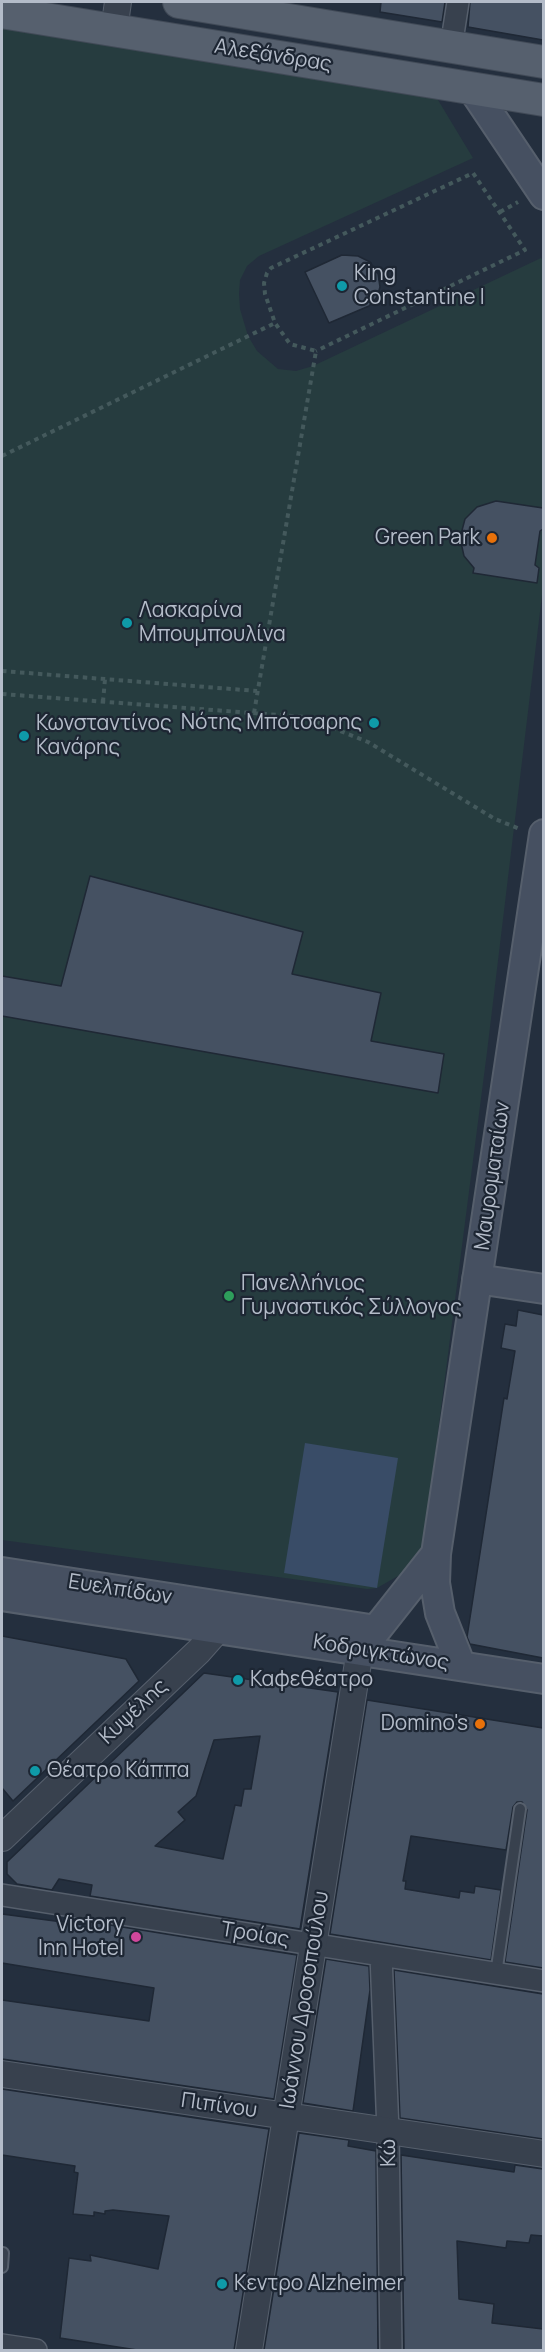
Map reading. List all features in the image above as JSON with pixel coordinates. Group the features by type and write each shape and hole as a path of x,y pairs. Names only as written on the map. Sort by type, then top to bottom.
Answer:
{"main road":[{"name":"Αλεξάνδρας","path":"179,2 543,62"},
{"name":"Αλεξάνδρας","path":"2,12 116,16 472,88 543,100"},
{"path":"472,88 543,195"},
{"name":"Μαυροματαίων","path":"461,1666 440,1612 435,1583 436,1554 540,880 543,837"},
{"path":"477,1279 543,1289"},
{"name":"Μαυροματαίων","path":"368,1640 436,1554"},
{"name":"Ευελπίδων","path":"2,1572 238,1609"},
{"name":"Ευελπίδων","path":"2,1596 218,1629"},
{"name":"Κοδριγκτώνος","path":"238,1609 368,1640 461,1666 543,1679"},
{"name":"Κοδριγκτώνος","path":"218,1629 368,1640"}],"street":[{"path":"451,47 459,2"},
{"name":"Κυψέλης","path":"2,1838 199,1651 238,1609"},
{"name":"Ιωάννου Δροσοπούλου","path":"249,2350 314,1945 368,1640"},
{"name":"Τροίας","path":"2,1895 543,1981"},
{"name":"Κώ","path":"381,1956 388,2131 391,2350"},
{"name":"Πιπίνου","path":"2,2074 543,2154"},
{"path":"2,2345 36,2350"}],"lane":[{"path":"495,1974 520,1809"},
{"path":"2,2267 3,2253"}],"path":[{"path":"473,173 525,250 316,351 290,345 275,322 264,283 271,268 473,173"},
{"path":"2,456 275,322"},
{"path":"254,713 316,351"},
{"path":"2,671 257,691"},
{"path":"103,702 105,679"},
{"path":"2,694 305,717 368,742 495,819 543,837"}],"green space":[{"path":"2,22 435,95 473,158 259,256 247,266 240,280 239,294 240,309 248,336 257,351 278,369 296,371 313,366 541,258 544,262 543,587 487,1052 423,1548 405,1572 377,1588 367,1589 2,1540"}],"water":[{"path":"305,1443 398,1458 377,1588 284,1573"}],"building":[{"path":"381,2 445,2 442,22 380,12"},
{"path":"470,2 543,2 543,40 468,27"},
{"path":"342,255 358,256 370,262 378,274 380,287 377,297 369,306 329,323 305,272"},
{"path":"496,501 543,508 543,529 540,531 535,565 539,568 537,583 473,573 474,568 464,556 460,538 465,519 477,507"},
{"path":"90,876 303,932 292,974 381,993 371,1041 444,1054 438,1093 2,1016 2,976 61,986"},
{"path":"518,1310 543,1315 543,1658 470,1644 467,1637 504,1398 507,1399 515,1351 501,1348 505,1324 516,1326"},
{"path":"2,1636 126,1659 139,1681 13,1801 2,1788"},
{"path":"204,1673 338,1692 300,1929 90,1896 92,1885 59,1879 52,1890 17,1884 7,1874 7,1862","holes":["260,1736 251,1789 244,1789 241,1806 235,1805 223,1859 155,1846 185,1820 178,1812 196,1796 214,1740"]},
{"path":"367,1700 543,1728 543,1968 505,1962 527,1810 522,1802 517,1802 513,1807 506,1850 411,1836 403,1881 406,1881 405,1889 459,1898 460,1891 474,1893 475,1886 501,1890 491,1960 330,1934"},
{"path":"2,1914 85,1925 85,1921 297,1955 274,2099 2,2059 2,2000 149,2021 154,1988 2,1963"},
{"path":"326,1959 369,1966 370,1990 353,2111 303,2103"},
{"path":"394,1970 543,1994 543,2139 400,2118"},
{"path":"2,2089 269,2129 234,2350 137,2350 60,2338 69,2258 91,2261 90,2255 158,2269 169,2216 113,2210 105,2211 105,2214 94,2212 94,2216 73,2214 78,2173 74,2172 75,2166 2,2155"},
{"path":"299,2133 349,2140 348,2146 376,2151 378,2350 264,2350"},
{"path":"401,2155 514,2172 515,2165 543,2169 543,2236 531,2235 529,2243 507,2241 506,2248 457,2241 459,2299 494,2304 492,2323 543,2329 543,2350 404,2350"}],"place":[{"name":"King Constantine I","path":"342,286"},
{"name":"Green Park","path":"492,538"},
{"name":"Λασκαρίνα Μπουμπουλίνα","path":"127,623"},
{"name":"Νότης Μπότσαρης","path":"374,723"},
{"name":"Κωνσταντίνος Κανάρης","path":"24,736"},
{"name":"Πανελλήνιος Γυμναστικός Σύλλογος","path":"229,1296"},
{"name":"Καφεθέατρο","path":"238,1680"},
{"name":"Domino's","path":"480,1724"},
{"name":"Θέατρο Κάππα","path":"35,1771"},
{"name":"Victory Inn Hotel","path":"136,1937"},
{"name":"Κεντρο Alzheimer","path":"222,2284"}]}
